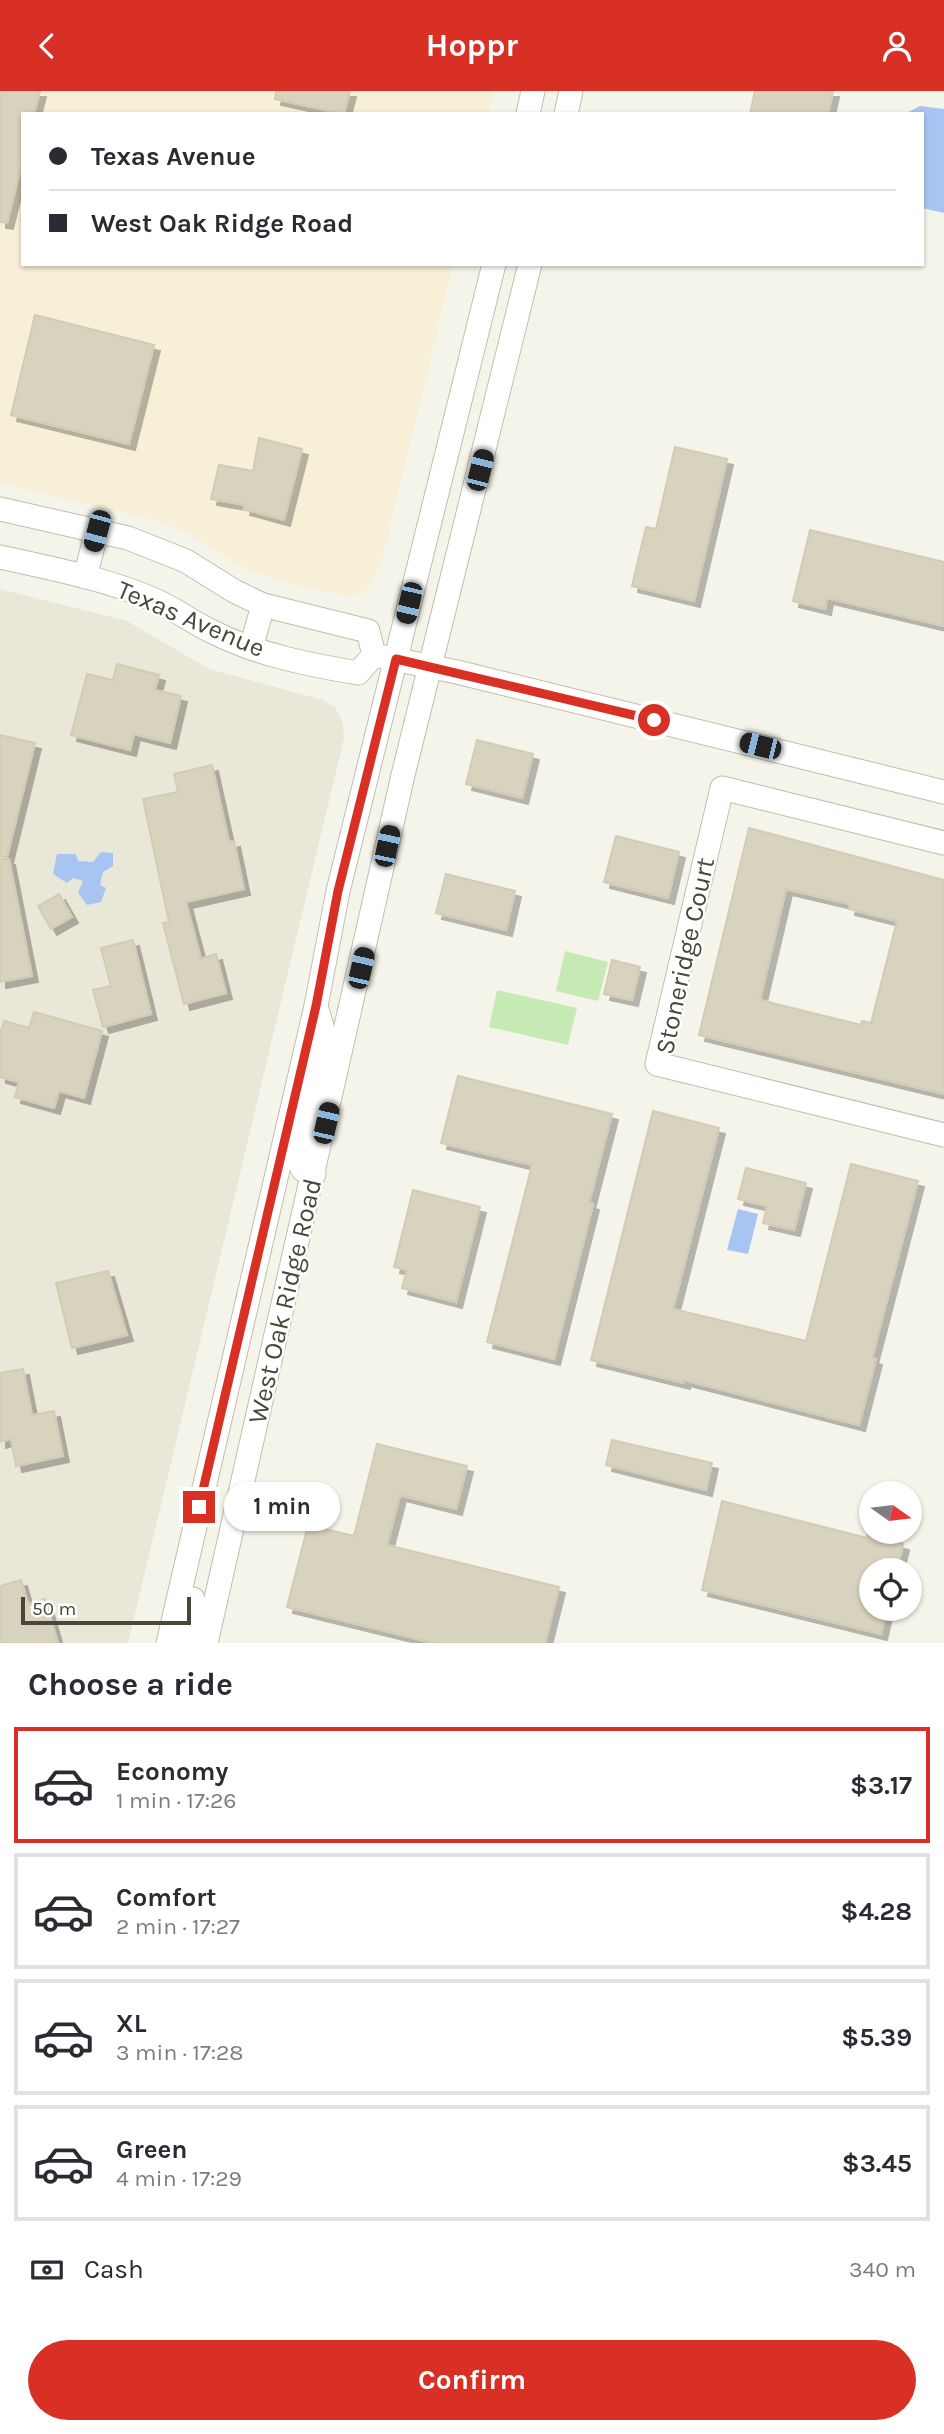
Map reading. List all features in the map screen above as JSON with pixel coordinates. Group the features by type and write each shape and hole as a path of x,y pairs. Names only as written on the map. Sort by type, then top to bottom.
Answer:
{"street":[{"path":"528,112 533,91"},
{"path":"566,112 571,91"},
{"name":"West Oak Ridge Road","path":"168,1643 316,1006 385,657 493,266"},
{"name":"West Oak Ridge Road","path":"206,1643 403,775 530,266"},
{"name":"Texas Avenue","path":"0,509 128,538 176,557 264,605 368,631 385,657 358,673 251,648 215,633 158,602 85,577 0,557"},
{"path":"85,577 97,531"},
{"path":"251,648 264,605"},
{"path":"385,657 944,792"},
{"name":"Stoneridge Court","path":"944,843 722,788 657,1063 944,1135"},
{"path":"314,1174 303,1170 297,1158 325,1036 316,1006"},
{"path":"192,1643 187,1639 187,1626 201,1563 194,1531"}],"shaded area":[{"path":"0,91 494,91 489,112 21,112 21,266 453,266 382,560 368,588 357,595 340,595 296,585 248,570 183,531 160,522 0,483"},
{"path":"0,589 127,621 209,669 323,700 335,707 343,723 344,738 128,1643 0,1643"}],"green space":[{"path":"565,951 608,962 598,1001 556,991"},
{"path":"497,990 577,1008 568,1045 489,1027"}],"water":[{"path":"920,106 944,109 944,213 924,208 924,112 909,112"},
{"path":"101,852 113,853 113,866 103,872 100,885 106,888 101,902 87,905 78,893 83,881 73,878 67,883 53,874 57,854 76,854 78,861 93,862"},
{"path":"738,1209 758,1214 748,1254 727,1250"}],"building":[{"path":"0,91 40,91 35,112 21,112 21,167 7,223 0,222"},
{"path":"276,91 350,91 345,112 275,99"},
{"path":"755,91 833,91 828,112 750,112"},
{"path":"35,315 154,345 129,444 11,415"},
{"path":"259,438 302,449 284,520 244,509 245,505 211,499 219,465 253,471"},
{"path":"675,447 727,459 694,601 632,586 646,527 656,529"},
{"path":"810,530 944,562 944,626 827,598 825,609 793,601"},
{"path":"117,664 159,675 155,690 181,696 170,743 134,734 130,750 71,735 87,674 113,680"},
{"path":"0,735 35,743 7,857 0,856"},
{"path":"477,740 533,754 522,798 466,784"},
{"path":"212,765 229,842 234,841 244,889 186,902 201,959 216,954 226,993 184,1004 163,923 169,922 143,799 178,792 174,774"},
{"path":"749,828 944,880 944,1094 699,1035","holes":["786,889 850,904 849,909 897,921 871,1023 862,1021 861,1025 760,1000"]},
{"path":"616,836 679,852 668,898 604,882"},
{"path":"0,859 9,859 32,976 0,982"},
{"path":"446,874 515,891 506,930 436,913"},
{"path":"59,894 72,917 51,929 38,906"},
{"path":"133,940 151,1014 103,1027 93,990 111,986 101,948"},
{"path":"612,960 640,967 632,1000 604,994"},
{"path":"34,1012 102,1031 84,1098 59,1091 54,1108 15,1097 19,1082 0,1077 0,1034 4,1021 29,1028"},
{"path":"458,1076 612,1114 589,1203 593,1204 554,1359 487,1342 532,1165 441,1143"},
{"path":"653,1111 719,1128 673,1309 806,1341 851,1164 918,1181 872,1358 876,1359 859,1425 684,1380 684,1383 591,1360"},
{"path":"746,1168 806,1183 794,1230 763,1223 767,1206 738,1199"},
{"path":"413,1190 480,1207 456,1302 402,1288 407,1270 394,1267"},
{"path":"108,1271 127,1335 72,1348 56,1283"},
{"path":"23,1369 32,1415 54,1411 63,1456 16,1466 11,1439 0,1442 0,1373"},
{"path":"612,1440 712,1463 706,1490 606,1465"},
{"path":"377,1444 467,1466 456,1509 400,1495 387,1545 559,1587 545,1643 434,1643 287,1607 308,1525 354,1536"},
{"path":"722,1501 859,1536 859,1544 903,1544 900,1558 859,1558 859,1621 884,1621 881,1634 702,1590"},
{"path":"21,1580 28,1604 45,1599 58,1643 0,1643 0,1586"}],"route":[{"path":"199,1507 316,1006 338,891 381,710 396,659 654,720"}]}
